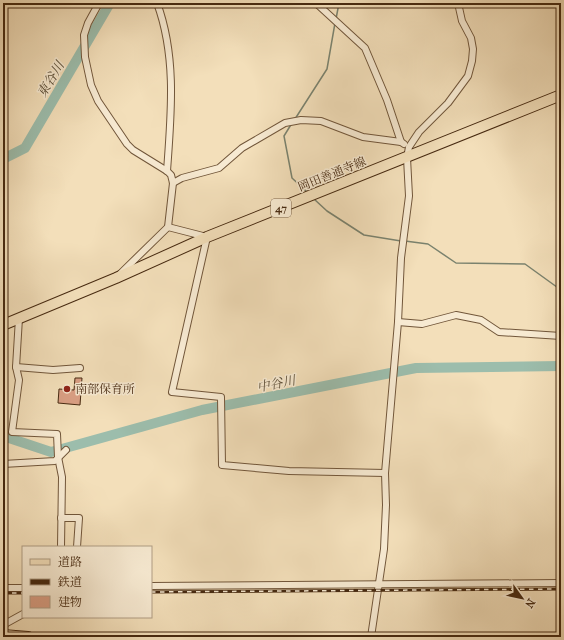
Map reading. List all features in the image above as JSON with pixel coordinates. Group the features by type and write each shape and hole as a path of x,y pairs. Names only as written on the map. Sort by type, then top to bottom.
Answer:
{"main road":[{"name":"岡田善通寺線","path":"3,325 116,278 207,237 561,95"},
{"path":"3,635 28,637"}],"street":[{"path":"99,3 88,23 84,35 85,57 91,85 98,101 127,144 167,171 171,175 173,183 168,227 116,278"},
{"path":"157,3 162,15 170,57 172,80 167,171"},
{"path":"316,3 365,48 387,100 401,142"},
{"path":"370,637 379,585 386,505 385,473 398,322 401,264 409,196 407,158 409,147 419,132 448,103 468,76 472,61 473,49 471,38 462,21 458,3"},
{"path":"173,183 182,178 219,168 242,148 285,123 301,120 321,121 363,137 401,142 409,147"},
{"path":"168,227 207,237 172,392 221,397 222,465 289,471 385,473"},
{"path":"398,322 422,324 456,315 481,320 499,332 561,336"},
{"path":"19,318 16,367 19,380 12,432 57,434 58,457 62,477 61,546"},
{"path":"16,367 53,370 80,368"},
{"path":"3,464 54,461 66,450"},
{"path":"61,518 79,518 77,546"},
{"path":"152,586 561,583"},
{"path":"3,588 22,588"},
{"path":"3,625 22,615"}],"building":[{"path":"75,378 82,378 80,405 58,403 59,389 74,390"}],"waterway":[{"name":"東谷川","path":"3,159 25,148 110,3"},
{"path":"336,19 339,3"},
{"path":"295,119 327,69 335,23"},
{"path":"292,123 284,136 292,178 307,192"},
{"path":"314,199 327,211 364,235 401,241"},
{"path":"405,241 428,244 456,263 525,264 561,290"},
{"name":"中谷川","path":"3,436 51,452 202,410 416,368 561,366"}],"railway":[{"path":"152,592 561,589"},
{"path":"3,593 22,593"}],"place":[{"name":"南部保育所","path":"67,389"}]}
